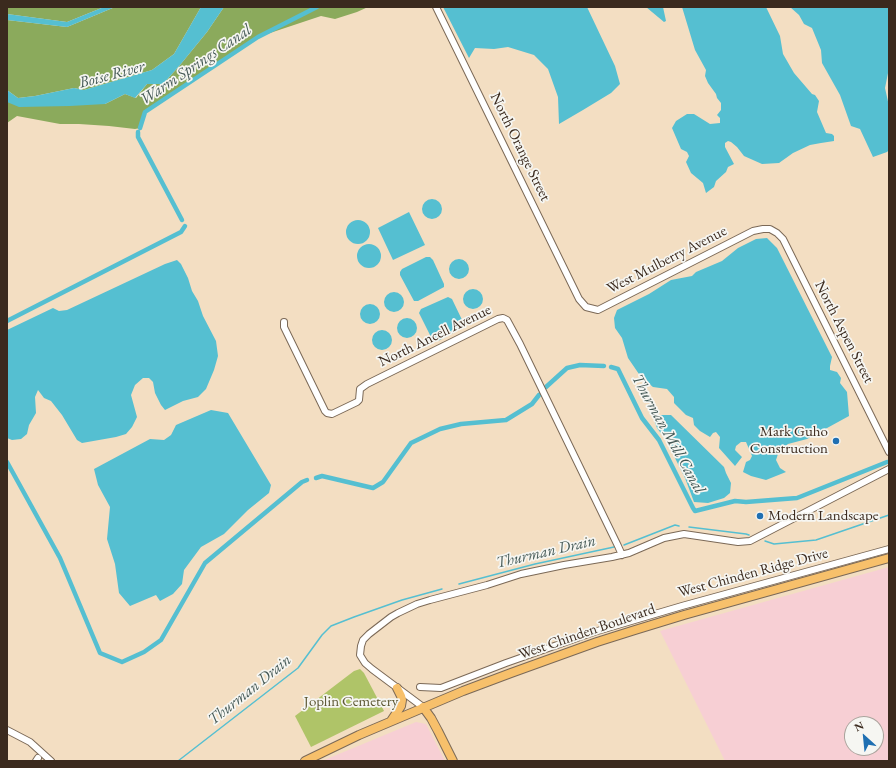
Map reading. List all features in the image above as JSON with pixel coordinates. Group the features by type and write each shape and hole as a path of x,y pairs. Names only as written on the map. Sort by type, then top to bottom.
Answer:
{"main road":[{"name":"West Chinden Boulevard","path":"305,761 392,721 511,673 597,642 699,611 889,558"},
{"path":"392,721 401,706 402,700 397,688"},
{"path":"424,708 453,761"}],"street":[{"name":"North Orange Street","path":"436,7 579,300"},
{"name":"West Mulberry Avenue","path":"579,300 586,307 598,310 753,231 770,229"},
{"name":"North Aspen Street","path":"770,229 783,239 889,452"},
{"name":"North Ancell Avenue","path":"284,322 284,327 325,411 332,414 357,402 359,400 360,389 367,384 498,319 503,318 507,320 622,555"},
{"path":"424,708 368,666 360,655 360,646 369,634 390,618 411,607 430,600 487,585 521,574 622,555 664,538 684,534 738,542 750,541 889,469"},
{"name":"West Chinden Ridge Drive","path":"420,687 441,688 594,632 889,549"},
{"path":"7,730 30,742 51,761"}],"shaded area":[{"path":"889,567 889,761 725,761 660,631"},
{"path":"416,722 426,724 445,761 322,761"}],"green space":[{"path":"7,7 104,7 67,22 7,14"},
{"path":"115,7 201,7 174,54 152,70 84,90 74,88 18,98 7,90 7,20 67,27"},
{"path":"224,7 368,7 335,19 321,16 258,37 145,112 140,128 135,129 79,124 60,124 17,116 7,123 7,102 105,104 125,94 136,98 147,84 163,84 207,32"},
{"name":"Joplin Cemetery","path":"360,669 364,673 384,711 311,747 295,716 354,671"}],"water":[{"path":"104,7 115,7 67,27 7,20 7,14 67,22"},
{"path":"201,7 224,7 207,32 163,84 147,84 135,98 125,94 105,104 70,106 19,107 7,102 7,90 18,98 74,88 84,90 152,70 174,54"},
{"path":"443,7 587,7 615,66 620,84 611,93 559,124 558,97 548,69 534,55 508,47 494,49 475,48 469,58"},
{"path":"646,7 663,7 666,21 664,22"},
{"path":"682,7 766,7 780,36 783,54 794,73 819,101 817,112 826,133 834,136 834,141 810,145 793,153 779,163 762,164 744,156 737,147 728,141 725,143 725,147 734,164 728,167 726,172 716,181 714,187 706,193 703,183 691,173 686,162 689,156 687,152 681,149 672,128 676,121 687,114 694,114 710,124 720,123 720,118 717,115 721,110 721,103 705,76 706,70 695,50"},
{"path":"790,7 889,7 889,68 885,88 889,106 889,150 887,152 873,157 860,129 851,126 840,95 822,63 821,50 812,28 804,24 799,15"},
{"path":"432,199 439,202 442,209 439,216 432,219 425,216 422,209 425,202"},
{"path":"409,212 425,245 393,260 378,228"},
{"path":"358,220 367,223 370,232 367,241 358,244 349,241 346,232 349,223"},
{"path":"767,238 777,248 832,357 830,370 837,372 841,378 840,383 847,392 849,416 807,439 788,444 779,451 776,460 780,468 786,472 766,480 743,472 746,462 750,460 752,456 746,442 741,442 736,446 735,450 742,457 735,466 719,448 720,437 716,432 710,437 700,431 694,425 693,418 686,415 674,403 674,397 667,389 653,387 641,377 628,358 622,338 615,328 614,318 617,310 649,294 671,280 692,276 696,272 722,261 738,248 756,239"},
{"path":"369,244 378,247 381,256 378,265 369,268 360,265 357,256 360,247"},
{"path":"426,257 430,257 433,260 444,287 418,301 414,301 400,275 400,272 402,269"},
{"path":"459,259 466,262 469,269 466,276 459,279 452,276 449,269 452,262"},
{"path":"177,260 181,264 188,278 203,316 216,341 218,356 206,389 198,397 183,401 165,410 155,393 153,382 149,378 143,378 135,385 131,395 137,417 132,427 126,434 82,443 77,440 62,415 51,401 44,398 38,390 35,397 36,413 29,425 27,434 21,439 12,440 7,438 7,330 53,308 59,311 67,310 165,264"},
{"path":"473,289 480,292 483,299 480,306 473,309 466,306 463,299 466,292"},
{"path":"394,292 401,295 404,302 401,309 394,312 387,309 384,302 387,295"},
{"path":"448,297 452,299 464,327 438,341 434,341 419,313 421,309"},
{"path":"370,304 377,307 380,314 377,321 370,324 363,321 360,314 363,307"},
{"path":"407,318 414,321 417,328 414,335 407,338 400,335 397,328 400,321"},
{"path":"382,330 389,333 392,340 389,347 382,350 375,347 372,340 375,333"},
{"path":"211,410 228,413 271,485 269,493 248,510 224,534 201,547 184,570 182,584 173,594 160,601 156,595 130,606 119,593 115,564 107,539 110,507 98,485 94,469 150,439 164,440 171,435 176,425"},
{"path":"659,415 671,415 724,467 731,483 730,493 724,498 708,503 694,502 685,478 666,440 657,428 654,420"}],"waterway":[{"name":"Warm Springs Canal","path":"140,128 145,112 258,37 317,7"},
{"name":"Warm Springs Canal","path":"138,132 138,137 182,220"},
{"name":"Warm Springs Canal","path":"7,321 181,232 185,226"},
{"name":"Thurman Mill Canal","path":"546,387 567,368 580,365 604,366"},
{"name":"Thurman Mill Canal","path":"611,367 618,369 642,418 659,440 695,511 735,501 746,502 797,498 887,462"},
{"name":"Thurman Mill Canal","path":"316,478 322,476 373,488 383,482 411,443 440,429 461,424 506,420 532,404 539,395"},
{"name":"Thurman Mill Canal","path":"7,462 60,558 100,653 122,662 144,652 161,640 205,563 302,482 307,480"},
{"name":"Thurman Drain","path":"765,541 774,544 816,540 889,515"},
{"name":"Thurman Drain","path":"624,545 675,525 679,526"},
{"name":"Thurman Drain","path":"689,527 749,535"},
{"name":"Thurman Drain","path":"459,584 535,564 614,547"},
{"name":"Thurman Drain","path":"178,761 298,668 322,635 331,626 402,600 442,589"}],"place":[{"name":"Mark Guho Construction","path":"836,441"},
{"name":"Modern Landscape","path":"760,516"}],"water label":[{"name":"Boise River","path":"112,75"}]}
